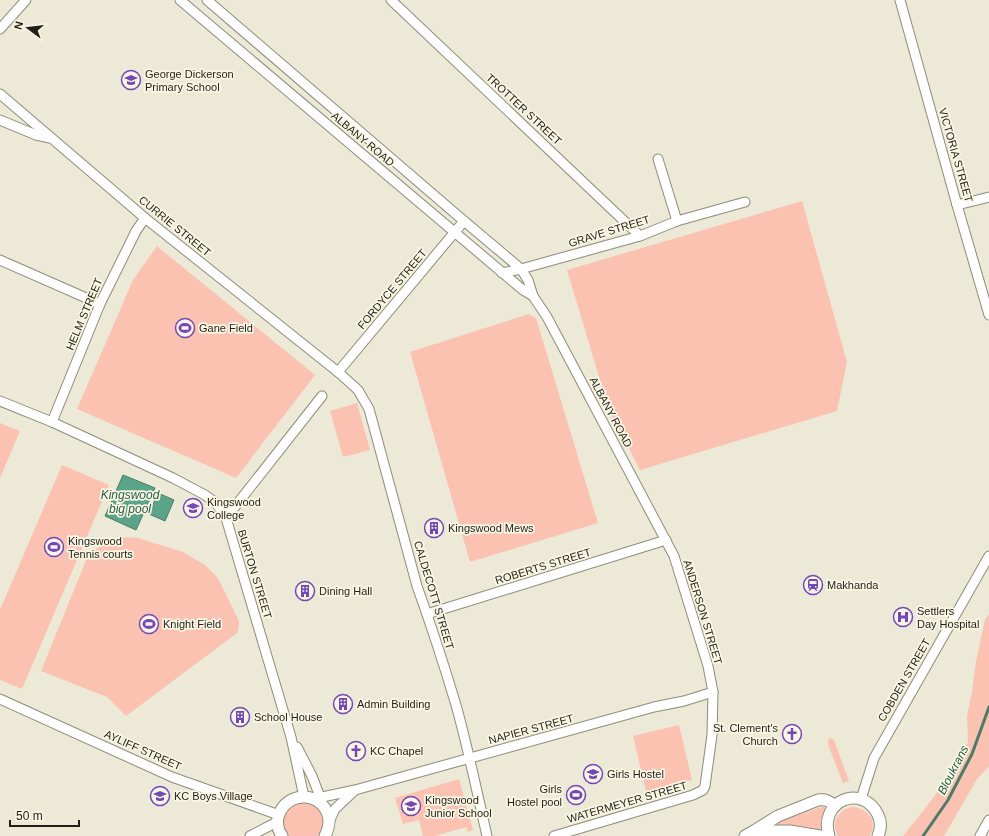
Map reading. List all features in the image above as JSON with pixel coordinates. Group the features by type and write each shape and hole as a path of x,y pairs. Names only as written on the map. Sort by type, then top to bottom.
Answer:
{"street":[{"path":"0,29 26,0"},
{"name":"ALBANY ROAD","path":"180,0 523,290 533,296"},
{"name":"ALBANY ROAD","path":"207,0 521,269 528,280 533,296 547,317 666,540"},
{"name":"TROTTER STREET","path":"391,0 640,236"},
{"name":"VICTORIA STREET","path":"900,0 989,315"},
{"path":"231,43 241,29"},
{"name":"CURRIE STREET","path":"0,94 145,218 338,372"},
{"path":"308,108 317,95"},
{"path":"0,120 36,135 52,139"},
{"path":"658,159 677,221"},
{"path":"957,205 989,197"},
{"name":"GRAVE STREET","path":"502,272 521,269 640,236 677,221 745,202"},
{"name":"HELM STREET","path":"52,422 100,304 136,231 145,218"},
{"name":"FORDYCE STREET","path":"338,372 464,221"},
{"path":"0,260 100,304"},
{"name":"CALDECOTT STREET","path":"338,372 358,390 369,409 417,586 456,705 470,758 487,836"},
{"path":"226,518 322,396"},
{"name":"BURTON STREET","path":"0,401 52,422 173,478 205,495 216,503 226,518 291,737 313,798"},
{"name":"ROBERTS STREET","path":"427,614 666,540"},
{"name":"ANDERSON STREET","path":"666,540 674,556 708,666 713,692"},
{"name":"COBDEN STREET","path":"862,799 874,758 989,556"},
{"name":"NAPIER STREET","path":"313,798 355,790 713,692"},
{"name":"WATERMEYER STREET","path":"554,836 693,796 703,790 706,786 712,735 713,692"},
{"name":"AYLIFF STREET","path":"0,699 172,777 278,818"},
{"name":"BURTON STREET","path":"291,737 312,776 313,798"},
{"name":"NAPIER STREET","path":"329,822 335,809 355,790"},
{"path":"282,836 279,831 278,818 283,807 288,802 296,798 313,798 321,804 327,813 329,822 325,836"},
{"path":"829,836 827,821 830,813 835,806 850,798 862,799 876,809 881,826 878,836"},
{"path":"749,834 778,816 818,800 826,800 835,806"},
{"path":"250,836 278,818"},
{"path":"980,836 989,820"},
{"path":"749,834 790,832 820,836"}],"shaded area":[{"path":"802,201 847,362 837,411 640,470 609,410 567,270"},
{"name":"Gane Field","path":"157,246 315,375 236,478 77,409 133,280"},
{"path":"529,314 536,318 598,523 470,562 410,352"},
{"path":"357,403 370,450 343,457 330,411"},
{"path":"0,423 20,431 0,478"},
{"name":"Kingswood Tennis courts","path":"62,465 109,485 22,689 0,680 0,610"},
{"name":"Knight Field","path":"120,537 138,538 183,552 205,565 218,578 239,621 237,633 126,716 107,697 41,671 87,558 102,545"},
{"path":"989,614 989,766 977,779 944,836 903,836 945,782 968,742 967,716 976,661 985,620"},
{"path":"679,725 692,780 646,791 633,736"},
{"path":"829,738 833,739 835,743 849,781 843,783 829,747"},
{"path":"459,779 473,830 468,832 466,827 435,836 423,836 419,820 403,824 395,798"},
{"path":"303,802 310,804 319,810 323,819 321,830 318,836 288,836 283,825 284,814 291,806"},
{"path":"824,807 825,809 822,816 820,830 808,827 786,825 773,826 773,824"},
{"path":"852,807 863,810 870,816 873,825 870,836 838,836 835,821 839,814"}],"water":[{"name":"Kingswood big pool","path":"123,475 155,488 136,530 105,516"},
{"path":"158,493 174,500 165,521 149,514"}],"waterway":[{"name":"Bloukrans","path":"923,836 948,800 972,754 989,707"}],"place":[{"name":"George Dickerson Primary School","path":"131,80"},
{"name":"Gane Field","path":"185,328"},
{"name":"Kingswood College","path":"193,508"},
{"name":"Kingswood Mews","path":"434,528"},
{"name":"Kingswood Tennis courts","path":"54,547"},
{"name":"Makhanda","path":"813,585"},
{"name":"Dining Hall","path":"305,591"},
{"name":"Settlers Day Hospital","path":"903,617"},
{"name":"Knight Field","path":"149,624"},
{"name":"Admin Building","path":"343,704"},
{"name":"School House","path":"240,717"},
{"name":"St. Clement's Church","path":"792,734"},
{"name":"KC Chapel","path":"356,751"},
{"name":"Girls Hostel","path":"593,774"},
{"name":"Girls Hostel pool","path":"576,795"},
{"name":"KC Boys Village","path":"160,796"},
{"name":"Kingswood Junior School","path":"411,806"}]}
